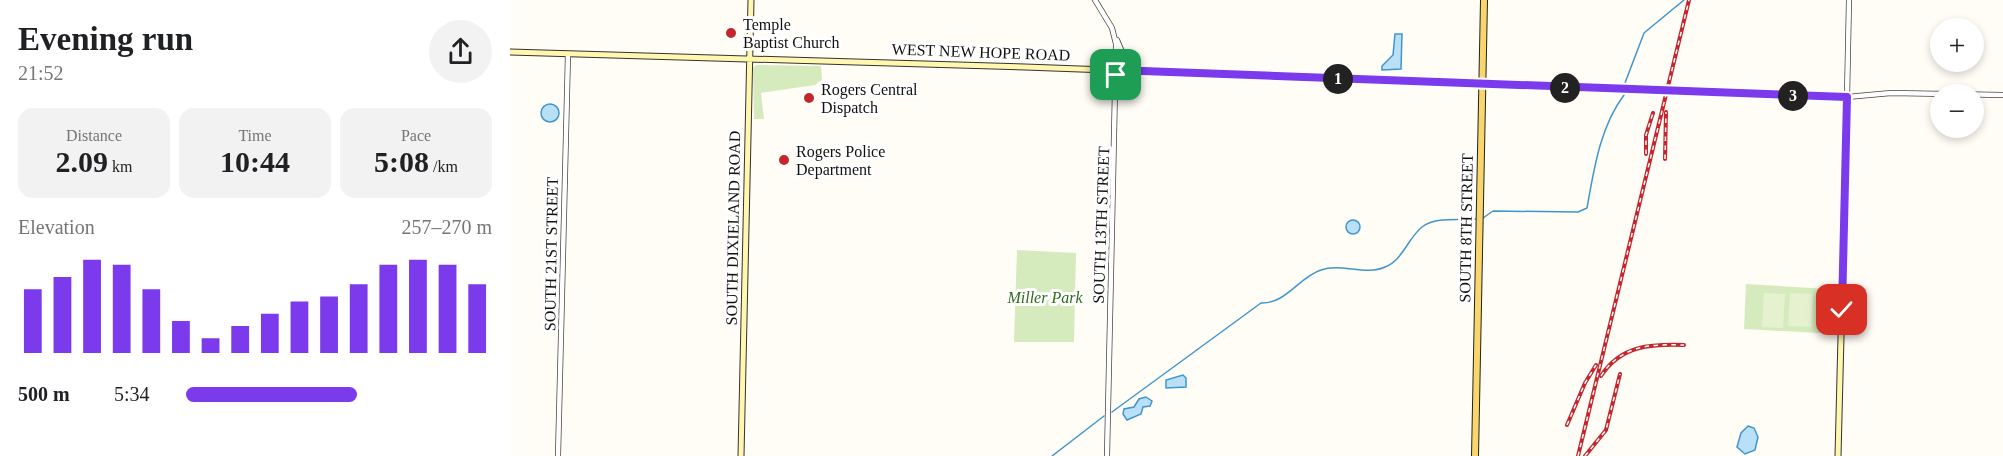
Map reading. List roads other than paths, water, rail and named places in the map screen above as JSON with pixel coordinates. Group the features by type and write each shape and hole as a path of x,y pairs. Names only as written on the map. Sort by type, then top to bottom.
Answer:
{"main road":[{"name":"SOUTH DIXIELAND ROAD","path":"741,456 749,175 751,0"},
{"name":"SOUTH 8TH STREET","path":"1475,456 1484,0"},
{"name":"WEST NEW HOPE ROAD","path":"510,52 1116,70 1847,97"},
{"path":"1838,456 1847,97"}],"street":[{"name":"SOUTH 13TH STREET","path":"1095,0 1115,36 1116,70 1107,456"},
{"path":"1849,0 1847,97 1892,93 2003,95"},
{"path":"1115,36 1125,59 1139,71"},
{"name":"SOUTH 21ST STREET","path":"558,456 568,54"}],"water":[{"path":"1395,34 1402,34 1401,69 1382,70 1382,66 1393,55"},
{"path":"550,104 556,107 559,113 556,119 550,122 544,119 541,113 544,107"},
{"path":"1350,220 1356,220 1360,227 1356,234 1350,234 1346,230 1346,224"},
{"path":"1183,375 1186,378 1186,387 1166,388 1166,380"},
{"path":"1146,397 1152,401 1150,406 1143,407 1141,414 1127,420 1123,414 1124,409 1134,407 1139,399"},
{"path":"1748,426 1754,428 1758,437 1755,450 1745,454 1737,447 1741,433"}],"waterway":[{"path":"1625,83 1644,33 1684,0"},
{"path":"1483,218 1493,211 1578,212 1587,208 1595,164 1604,135 1624,95"},
{"path":"1112,412 1261,303 1270,302 1285,295 1313,273 1329,268 1370,270 1385,267 1401,254 1422,227 1434,221 1477,219"},
{"path":"1052,456 1104,416"}],"railway":[{"path":"1578,456 1689,0"},
{"path":"1665,159 1666,112"},
{"path":"1646,154 1646,135 1653,113"},
{"path":"1601,376 1609,366 1627,352 1649,346 1684,345"},
{"path":"1567,425 1585,383 1596,365"},
{"path":"1585,456 1606,430 1620,374"}],"place":[{"name":"Temple Baptist Church","path":"731,33"},
{"name":"Rogers Central Dispatch","path":"809,98"},
{"name":"Rogers Police Department","path":"784,160"}],"park label":[{"name":"Miller Park","path":"1045,297"}]}
